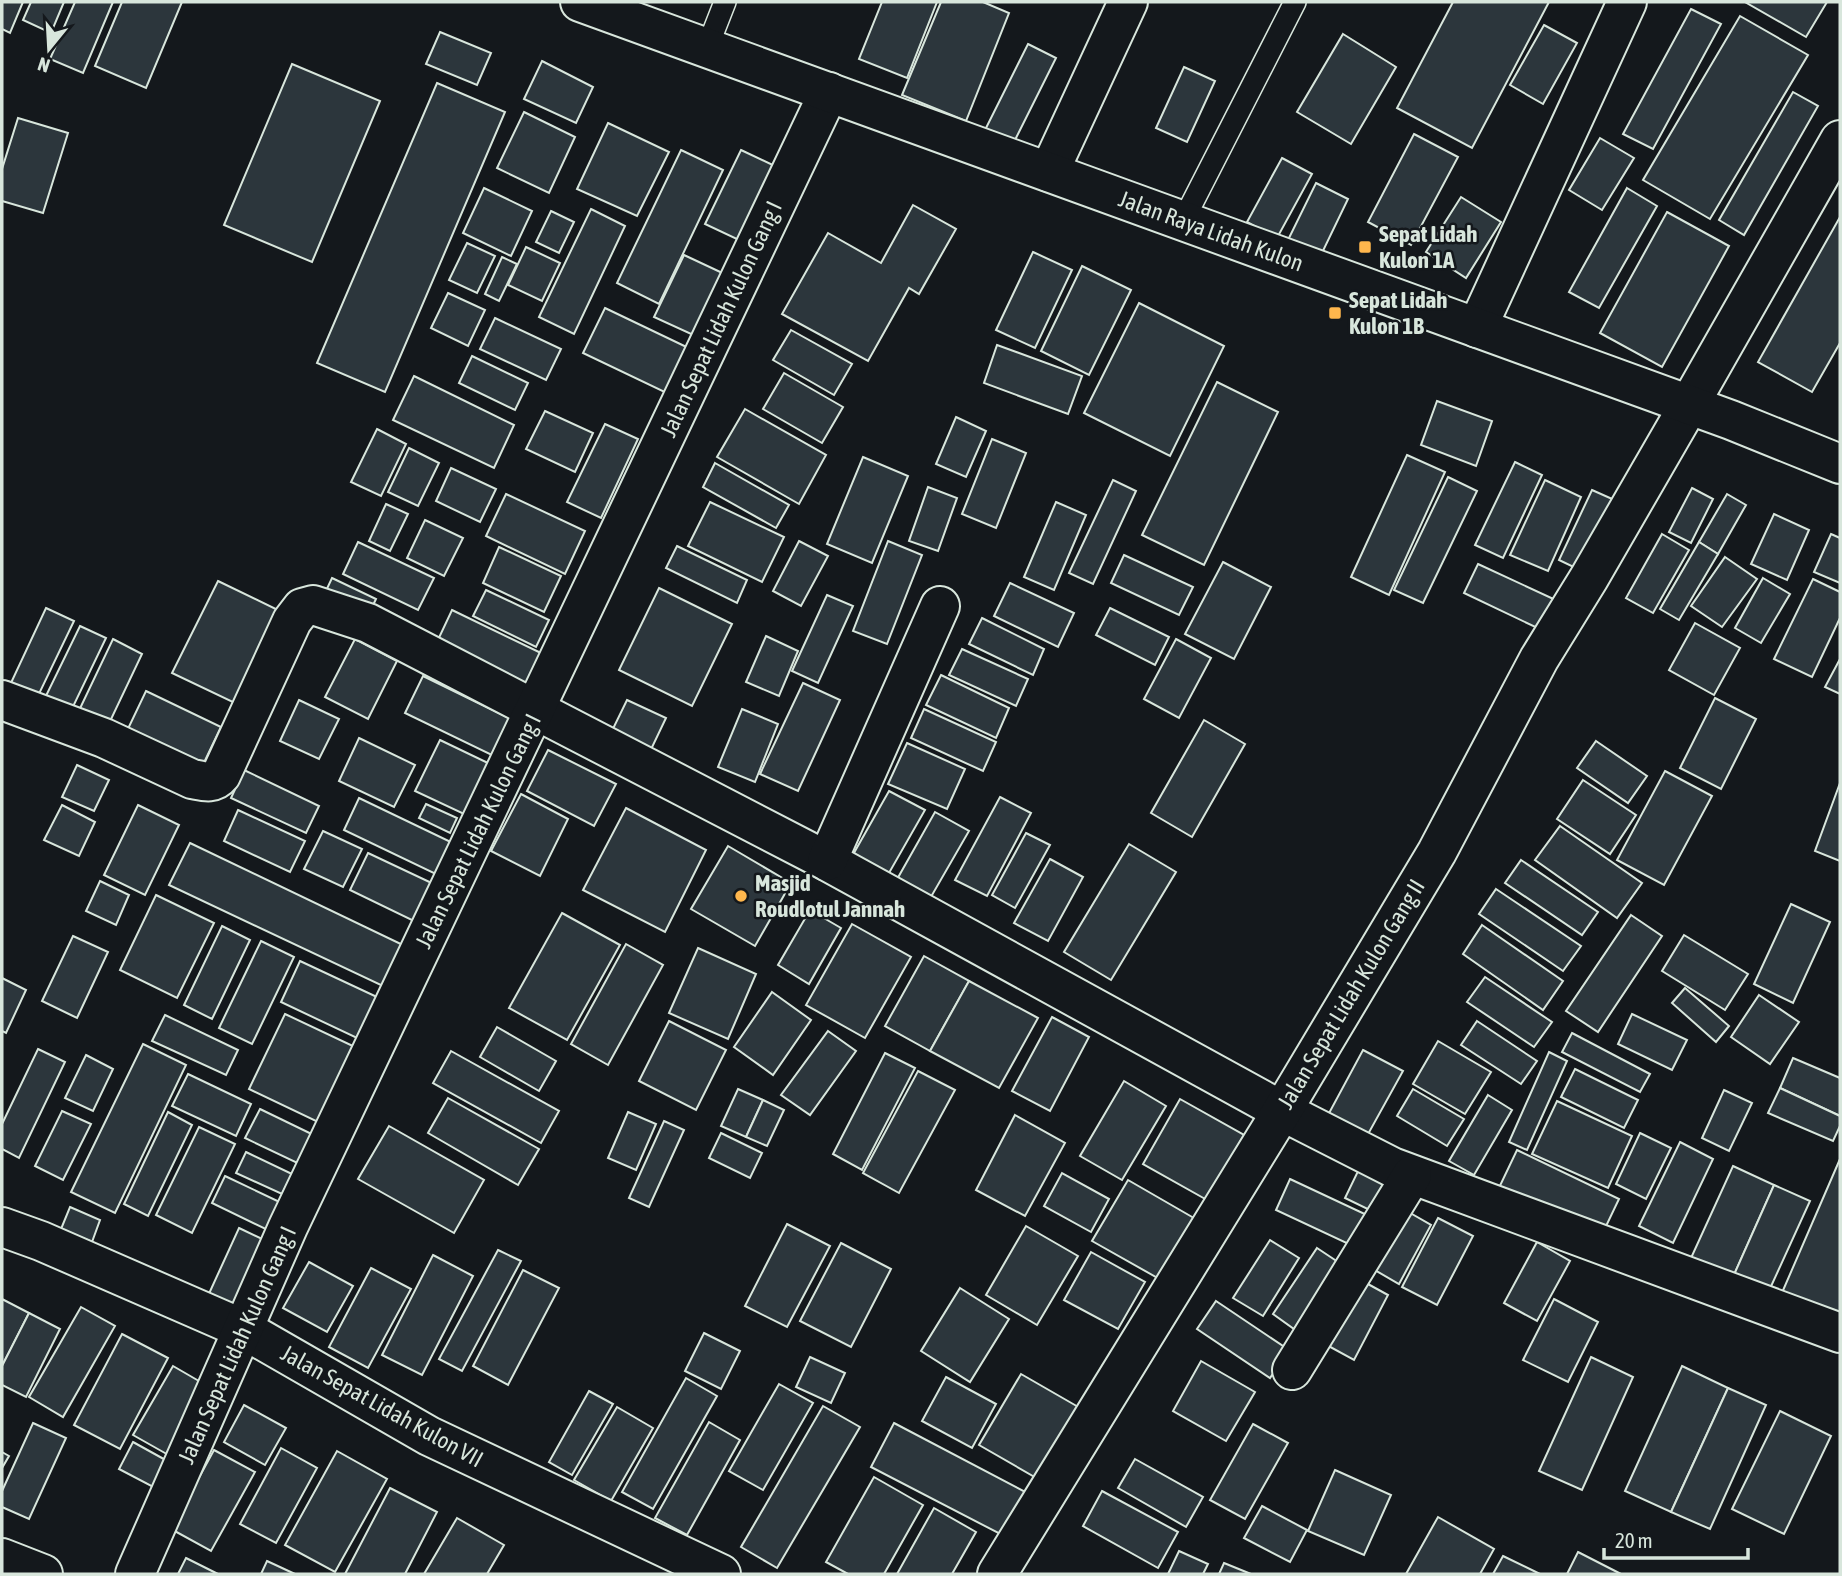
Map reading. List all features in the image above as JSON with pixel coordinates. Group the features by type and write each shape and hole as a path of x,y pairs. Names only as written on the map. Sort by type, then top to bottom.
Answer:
{"street":[{"name":"Jalan Raya Lidah Kulon","path":"580,2 1689,405 1840,464"},
{"path":"1049,172 1128,2"},
{"path":"1477,328 1627,2"},
{"name":"Jalan Sepat Lidah Kulon Gang I","path":"135,1574 288,1227 829,92"},
{"name":"Jalan Sepat Lidah Kulon Gang II","path":"997,1574 1282,1111 1437,852 1539,659 1590,578 1840,140"},
{"path":"2,699 104,738 192,779 208,782 217,780 292,621 302,608 313,605 368,623 827,861 1282,1111 1392,1167 1840,1333"},
{"path":"827,861 940,606"},
{"path":"1292,1370 1412,1175"},
{"name":"Jalan Sepat Lidah Kulon VII","path":"2,1227 41,1241 243,1329 429,1436 721,1574"},
{"path":"2,1558 43,1574"}],"lane":[{"path":"707,48 725,2"},
{"path":"1183,220 1295,2"}],"building":[{"path":"2,2 23,2 10,33 2,29"},
{"path":"31,2 64,2 51,33 23,20"},
{"path":"75,2 113,2 83,73 50,59"},
{"path":"122,2 182,2 146,88 95,66"},
{"path":"882,2 937,2 907,78 859,59"},
{"path":"941,2 983,2 1009,13 966,121 902,95"},
{"path":"1453,2 1549,2 1472,148 1397,108"},
{"path":"1745,2 1827,2 1806,37"},
{"path":"1691,9 1721,24 1653,149 1623,134"},
{"path":"1740,16 1808,55 1710,219 1643,180"},
{"path":"1544,25 1577,43 1543,104 1510,85"},
{"path":"440,32 491,53 477,85 426,64"},
{"path":"1343,34 1396,67 1351,144 1297,112"},
{"path":"1028,44 1056,58 1011,148 983,134"},
{"path":"542,61 593,87 576,123 524,99"},
{"path":"292,64 380,101 312,262 224,225"},
{"path":"1184,67 1215,81 1187,142 1156,128"},
{"path":"437,83 505,112 385,392 317,363"},
{"path":"1793,92 1818,106 1744,235 1719,220"},
{"path":"524,112 575,137 549,193 497,168"},
{"path":"18,118 68,133 43,213 2,201 2,169"},
{"path":"608,123 669,152 637,216 577,189"},
{"path":"1414,134 1458,157 1411,245 1368,222"},
{"path":"1600,138 1634,158 1602,210 1569,190"},
{"path":"681,150 723,170 659,304 617,283"},
{"path":"741,150 777,167 741,241 705,224"},
{"path":"1282,158 1312,174 1277,238 1247,222"},
{"path":"1316,183 1348,199 1320,257 1287,242"},
{"path":"484,188 532,211 511,256 463,233"},
{"path":"1627,188 1657,206 1599,308 1569,292"},
{"path":"1461,197 1501,222 1466,278 1426,252"},
{"path":"913,205 956,229 919,294 909,288 868,361 782,314 828,233 881,263"},
{"path":"591,209 625,226 574,334 539,317"},
{"path":"551,211 574,222 559,253 536,242"},
{"path":"1667,212 1729,246 1662,367 1600,333"},
{"path":"1840,217 1840,343 1812,392 1758,362"},
{"path":"467,243 495,256 477,293 449,280"},
{"path":"526,247 560,263 542,301 508,285"},
{"path":"1033,252 1072,270 1035,348 996,330"},
{"path":"684,255 731,277 702,339 654,317"},
{"path":"502,257 517,264 499,301 485,294"},
{"path":"1082,266 1131,290 1089,375 1041,351"},
{"path":"448,293 485,310 468,346 431,328"},
{"path":"1139,303 1224,346 1170,456 1084,413"},
{"path":"605,308 697,352 675,397 583,353"},
{"path":"495,318 561,349 546,380 480,349"},
{"path":"791,330 852,364 834,395 773,360"},
{"path":"997,345 1082,376 1068,414 984,383"},
{"path":"472,356 528,383 515,410 459,383"},
{"path":"784,373 843,407 822,443 763,409"},
{"path":"414,376 514,425 494,468 393,420"},
{"path":"1217,382 1278,412 1204,565 1142,535"},
{"path":"1437,401 1492,421 1476,466 1421,445"},
{"path":"745,409 826,455 799,504 717,457"},
{"path":"545,411 593,433 575,472 526,449"},
{"path":"956,417 986,431 966,477 936,464"},
{"path":"605,424 638,439 601,518 567,502"},
{"path":"377,429 406,444 381,496 351,482"},
{"path":"992,439 1026,453 996,528 962,514"},
{"path":"409,448 439,463 418,506 388,492"},
{"path":"1407,455 1445,472 1389,595 1351,577"},
{"path":"863,457 908,476 872,563 827,544"},
{"path":"1515,462 1542,475 1503,558 1475,545"},
{"path":"715,463 789,505 776,528 703,487"},
{"path":"451,468 496,489 480,522 436,501"},
{"path":"1448,477 1477,491 1423,603 1394,590"},
{"path":"1113,480 1136,491 1093,584 1069,573"},
{"path":"1545,480 1581,497 1548,571 1510,555"},
{"path":"928,487 957,498 938,551 909,541"},
{"path":"1692,488 1713,499 1691,543 1669,532"},
{"path":"1592,490 1619,502 1586,573 1559,560"},
{"path":"506,494 585,531 565,574 486,536"},
{"path":"1727,494 1746,505 1718,554 1699,542"},
{"path":"710,502 784,537 762,582 688,546"},
{"path":"1056,502 1086,515 1054,590 1024,577"},
{"path":"386,504 408,514 390,551 369,541"},
{"path":"1774,514 1809,530 1787,580 1751,564"},
{"path":"425,520 463,538 444,576 407,558"},
{"path":"1662,534 1689,550 1653,613 1626,598"},
{"path":"1831,534 1840,538 1840,583 1814,572"},
{"path":"799,541 828,556 801,606 773,591"},
{"path":"888,541 922,555 887,644 853,631"},
{"path":"358,542 434,578 418,610 343,574"},
{"path":"1699,542 1718,554 1679,620 1660,609"},
{"path":"677,546 747,580 737,603 666,568"},
{"path":"499,547 561,576 544,612 483,583"},
{"path":"1124,555 1193,587 1179,615 1111,583"},
{"path":"1725,557 1757,579 1722,627 1691,606"},
{"path":"1223,562 1271,587 1234,659 1185,634"},
{"path":"1478,564 1560,602 1546,632 1464,593"},
{"path":"332,578 376,599 367,618 323,597"},
{"path":"1763,578 1790,594 1761,643 1735,628"},
{"path":"1813,579 1840,592 1840,618 1812,677 1774,659"},
{"path":"218,581 284,613 239,705 172,673"},
{"path":"1010,583 1074,613 1058,647 994,616"},
{"path":"659,588 732,624 692,706 619,670"},
{"path":"486,590 549,620 536,647 473,616"},
{"path":"827,595 853,606 818,683 792,671"},
{"path":"46,608 74,621 37,698 10,685"},
{"path":"1110,608 1169,637 1155,665 1096,635"},
{"path":"452,610 541,653 525,686 436,644"},
{"path":"982,618 1044,649 1033,675 969,644"},
{"path":"1695,623 1740,648 1714,695 1669,670"},
{"path":"80,626 106,638 69,715 43,702"},
{"path":"766,636 798,651 779,696 746,682"},
{"path":"113,639 142,654 104,734 74,721"},
{"path":"355,639 397,661 368,719 325,697"},
{"path":"1176,639 1211,658 1179,718 1144,699"},
{"path":"962,649 1028,679 1016,706 949,675"},
{"path":"1840,659 1840,694 1825,687"},
{"path":"941,675 1009,708 996,738 926,705"},
{"path":"423,676 517,722 500,759 405,713"},
{"path":"803,683 840,700 798,791 760,774"},
{"path":"146,691 221,727 200,771 125,735"},
{"path":"1715,698 1756,719 1721,789 1680,768"},
{"path":"299,700 339,719 319,759 280,741"},
{"path":"627,700 666,718 645,762 606,743"},
{"path":"742,709 778,724 755,782 718,767"},
{"path":"924,709 996,742 983,771 911,738"},
{"path":"1204,720 1245,744 1192,837 1151,813"},
{"path":"359,738 415,765 394,807 339,781"},
{"path":"440,740 488,763 464,814 415,791"},
{"path":"1596,741 1647,776 1628,803 1577,768"},
{"path":"907,743 965,769 947,809 888,784"},
{"path":"548,750 616,784 594,826 527,791"},
{"path":"77,765 109,780 94,811 62,797"},
{"path":"244,770 319,806 306,833 231,798"},
{"path":"1665,771 1712,796 1664,885 1617,860"},
{"path":"1583,780 1636,815 1610,854 1557,819"},
{"path":"1840,783 1840,861 1815,851"},
{"path":"889,791 925,810 881,887 846,867"},
{"path":"521,794 568,819 540,876 491,851"},
{"path":"1000,797 1031,813 987,896 955,880"},
{"path":"359,798 457,845 442,877 344,830"},
{"path":"426,804 457,818 450,833 419,818"},
{"path":"62,805 95,822 79,856 44,840"},
{"path":"138,805 179,825 145,895 104,875"},
{"path":"626,808 706,850 665,932 583,890"},
{"path":"238,810 305,841 290,872 224,841"},
{"path":"935,812 969,831 924,909 891,890"},
{"path":"1560,826 1642,883 1617,918 1535,860"},
{"path":"323,831 362,849 343,887 304,869"},
{"path":"1026,833 1050,845 1015,908 992,895"},
{"path":"190,843 405,946 385,987 169,885"},
{"path":"1129,844 1176,872 1111,980 1064,952"},
{"name":"Masjid Roudlotul Jannah","path":"728,846 791,883 755,946 691,909"},
{"path":"368,853 438,886 420,924 350,890"},
{"path":"1050,859 1083,877 1048,941 1014,923"},
{"path":"1521,860 1598,912 1582,935 1505,883"},
{"path":"100,881 129,895 116,925 86,911"},
{"path":"1496,889 1581,946 1563,971 1479,914"},
{"path":"156,895 214,923 177,998 120,970"},
{"path":"1791,904 1830,922 1793,1003 1754,984"},
{"path":"810,910 841,928 809,984 778,965"},
{"path":"562,913 620,945 567,1040 509,1008"},
{"path":"1631,915 1662,936 1598,1032 1566,1011"},
{"path":"852,924 911,957 865,1038 806,1005"},
{"path":"1482,925 1563,981 1543,1010 1463,954"},
{"path":"222,926 250,940 212,1019 184,1005"},
{"path":"1684,935 1748,974 1725,1010 1662,971"},
{"path":"73,936 108,952 77,1018 42,1001"},
{"path":"261,941 294,957 252,1044 219,1028"},
{"path":"626,944 663,965 608,1065 571,1044"},
{"path":"698,948 756,974 728,1039 669,1013"},
{"path":"924,956 969,981 930,1051 885,1026"},
{"path":"300,961 377,997 357,1038 281,1002"},
{"path":"1485,977 1552,1022 1534,1047 1467,1002"},
{"path":"2,978 26,990 6,1033 2,1031"},
{"path":"969,981 1038,1018 999,1088 930,1051"},
{"path":"1685,988 1729,1026 1716,1042 1672,1003"},
{"path":"772,992 811,1020 773,1075 734,1047"},
{"path":"1759,995 1799,1022 1770,1064 1731,1037"},
{"path":"285,1014 355,1047 318,1122 249,1089"},
{"path":"1632,1014 1687,1040 1672,1070 1618,1044"},
{"path":"165,1015 238,1050 226,1075 152,1041"},
{"path":"1052,1017 1089,1037 1050,1111 1012,1091"},
{"path":"669,1021 726,1050 696,1110 639,1081"},
{"path":"1477,1021 1537,1061 1521,1084 1461,1045"},
{"path":"497,1027 556,1061 539,1091 480,1057"},
{"path":"828,1031 856,1051 810,1115 781,1095"},
{"path":"1572,1033 1650,1074 1640,1092 1562,1052"},
{"path":"1438,1041 1491,1072 1465,1114 1413,1084"},
{"path":"143,1044 186,1065 115,1213 71,1192"},
{"path":"38,1049 65,1062 19,1158 2,1149 2,1124"},
{"path":"1363,1050 1403,1071 1367,1136 1328,1115"},
{"path":"451,1051 559,1111 541,1143 433,1083"},
{"path":"1549,1052 1567,1061 1527,1150 1509,1142"},
{"path":"885,1053 915,1068 862,1170 833,1154"},
{"path":"86,1055 113,1069 93,1111 65,1098"},
{"path":"1793,1058 1840,1078 1840,1116 1780,1088"},
{"path":"1575,1069 1638,1100 1624,1128 1561,1097"},
{"path":"918,1071 955,1090 899,1193 863,1173"},
{"path":"188,1074 251,1104 236,1136 172,1106"},
{"path":"1124,1081 1166,1106 1122,1180 1080,1156"},
{"path":"1780,1088 1840,1116 1840,1126 1833,1141 1768,1113"},
{"path":"738,1089 763,1100 746,1137 721,1126"},
{"path":"1413,1089 1464,1119 1447,1146 1397,1116"},
{"path":"1724,1090 1752,1103 1729,1151 1702,1138"},
{"path":"1488,1095 1512,1110 1474,1175 1449,1161"},
{"path":"448,1098 539,1149 518,1185 428,1133"},
{"path":"1180,1099 1244,1135 1207,1200 1143,1164"},
{"path":"763,1100 784,1110 767,1146 746,1137"},
{"path":"1557,1101 1632,1136 1608,1188 1532,1154"},
{"path":"260,1109 324,1140 310,1169 245,1138"},
{"path":"62,1111 91,1124 63,1180 35,1166"},
{"path":"168,1112 192,1125 148,1216 124,1204"},
{"path":"628,1112 656,1124 636,1170 608,1158"},
{"path":"1015,1115 1065,1143 1025,1216 976,1190"},
{"path":"664,1121 684,1130 649,1207 629,1198"},
{"path":"389,1126 484,1180 454,1233 358,1179"},
{"path":"199,1127 235,1144 192,1233 156,1215"},
{"path":"721,1133 762,1153 750,1178 709,1158"},
{"path":"1640,1133 1671,1148 1646,1199 1616,1184"},
{"path":"1680,1142 1713,1159 1673,1243 1639,1226"},
{"path":"1517,1150 1619,1199 1598,1243 1496,1194"},
{"path":"246,1152 292,1174 282,1194 236,1173"},
{"path":"1840,1159 1840,1321 1781,1295"},
{"path":"1361,1165 1400,1185 1384,1217 1345,1198"},
{"path":"1733,1166 1774,1185 1733,1277 1691,1258"},
{"path":"1062,1173 1109,1199 1091,1232 1044,1206"},
{"path":"225,1176 288,1206 274,1233 212,1203"},
{"path":"1290,1179 1369,1216 1355,1247 1276,1210"},
{"path":"1128,1180 1206,1225 1170,1285 1092,1241"},
{"path":"1774,1185 1810,1201 1768,1293 1733,1277"},
{"path":"70,1207 100,1220 92,1242 61,1229"},
{"path":"1405,1210 1431,1225 1399,1284 1373,1269"},
{"path":"1438,1218 1473,1236 1437,1305 1402,1287"},
{"path":"787,1224 830,1246 787,1327 745,1306"},
{"path":"1026,1226 1078,1256 1037,1325 986,1295"},
{"path":"239,1228 277,1246 244,1314 207,1298"},
{"path":"1270,1240 1299,1258 1263,1316 1233,1298"},
{"path":"1537,1242 1570,1261 1537,1321 1504,1303"},
{"path":"841,1243 891,1269 851,1347 800,1321"},
{"path":"1317,1248 1338,1262 1294,1329 1273,1314"},
{"path":"498,1250 521,1261 462,1371 439,1359"},
{"path":"1091,1252 1145,1282 1118,1329 1064,1300"},
{"path":"433,1255 473,1276 422,1375 382,1355"},
{"path":"309,1262 353,1286 327,1332 283,1308"},
{"path":"371,1268 411,1289 368,1368 329,1347"},
{"path":"523,1270 559,1288 508,1385 473,1366"},
{"path":"1357,1278 1388,1295 1354,1360 1323,1343"},
{"path":"960,1288 1009,1319 970,1382 921,1351"},
{"path":"2,1299 29,1313 2,1366"},
{"path":"1554,1299 1598,1322 1568,1382 1523,1360"},
{"path":"1216,1301 1289,1350 1270,1378 1197,1329"},
{"path":"81,1307 115,1326 63,1417 29,1397"},
{"path":"29,1313 60,1329 26,1397 2,1385 2,1366"},
{"path":"704,1333 740,1351 721,1389 685,1371"},
{"path":"122,1334 168,1358 120,1449 74,1425"},
{"path":"810,1357 845,1373 831,1403 796,1387"},
{"path":"1591,1357 1633,1377 1582,1490 1539,1471"},
{"path":"1201,1361 1255,1392 1226,1441 1173,1411"},
{"path":"173,1366 211,1388 172,1457 133,1435"},
{"path":"1682,1366 1728,1388 1671,1512 1625,1491"},
{"path":"1021,1374 1087,1412 1045,1483 979,1445"},
{"path":"946,1377 996,1404 972,1448 922,1421"},
{"path":"686,1378 717,1396 653,1509 622,1492"},
{"path":"779,1384 813,1403 763,1490 729,1471"},
{"path":"1728,1388 1766,1405 1710,1529 1671,1512"},
{"path":"589,1391 613,1404 572,1475 549,1462"},
{"path":"244,1405 286,1428 265,1465 224,1442"},
{"path":"823,1406 860,1427 777,1568 741,1547"},
{"path":"617,1407 653,1428 611,1501 574,1480"},
{"path":"1780,1411 1831,1436 1784,1534 1732,1509"},
{"path":"709,1422 740,1440 687,1535 655,1518"},
{"path":"33,1423 66,1438 29,1519 2,1507 2,1491"},
{"path":"894,1423 1033,1496 1010,1539 871,1467"},
{"path":"1253,1424 1288,1443 1245,1519 1210,1500"},
{"path":"133,1442 171,1463 157,1489 119,1469"},
{"path":"281,1448 317,1468 276,1543 240,1524"},
{"path":"214,1450 255,1472 211,1551 171,1529"},
{"path":"337,1451 387,1479 335,1572 285,1545"},
{"path":"2,1452 9,1456 2,1468"},
{"path":"1135,1459 1203,1497 1186,1527 1118,1488"},
{"path":"1335,1470 1391,1495 1364,1555 1308,1531"},
{"path":"874,1477 923,1505 884,1574 848,1574 826,1562"},
{"path":"390,1488 437,1512 405,1574 345,1574"},
{"path":"1102,1491 1178,1532 1158,1568 1083,1526"},
{"path":"1262,1506 1307,1530 1290,1562 1244,1538"},
{"path":"934,1508 976,1532 952,1574 897,1574"},
{"path":"1438,1517 1494,1549 1480,1574 1406,1574"},
{"path":"457,1518 504,1545 487,1574 424,1574"},
{"path":"1179,1551 1208,1564 1203,1574 1168,1574"},
{"path":"1578,1552 1621,1574 1567,1574"},
{"path":"1503,1556 1540,1574 1493,1574"},
{"path":"186,1558 218,1574 178,1574"},
{"path":"267,1561 295,1574 261,1574"},
{"path":"1224,1563 1251,1574 1219,1574"}],"place":[{"name":"Sepat Lidah Kulon 1A","path":"1365,247"},
{"name":"Sepat Lidah Kulon 1B","path":"1335,313"},
{"name":"Masjid Roudlotul Jannah","path":"741,896"}]}
